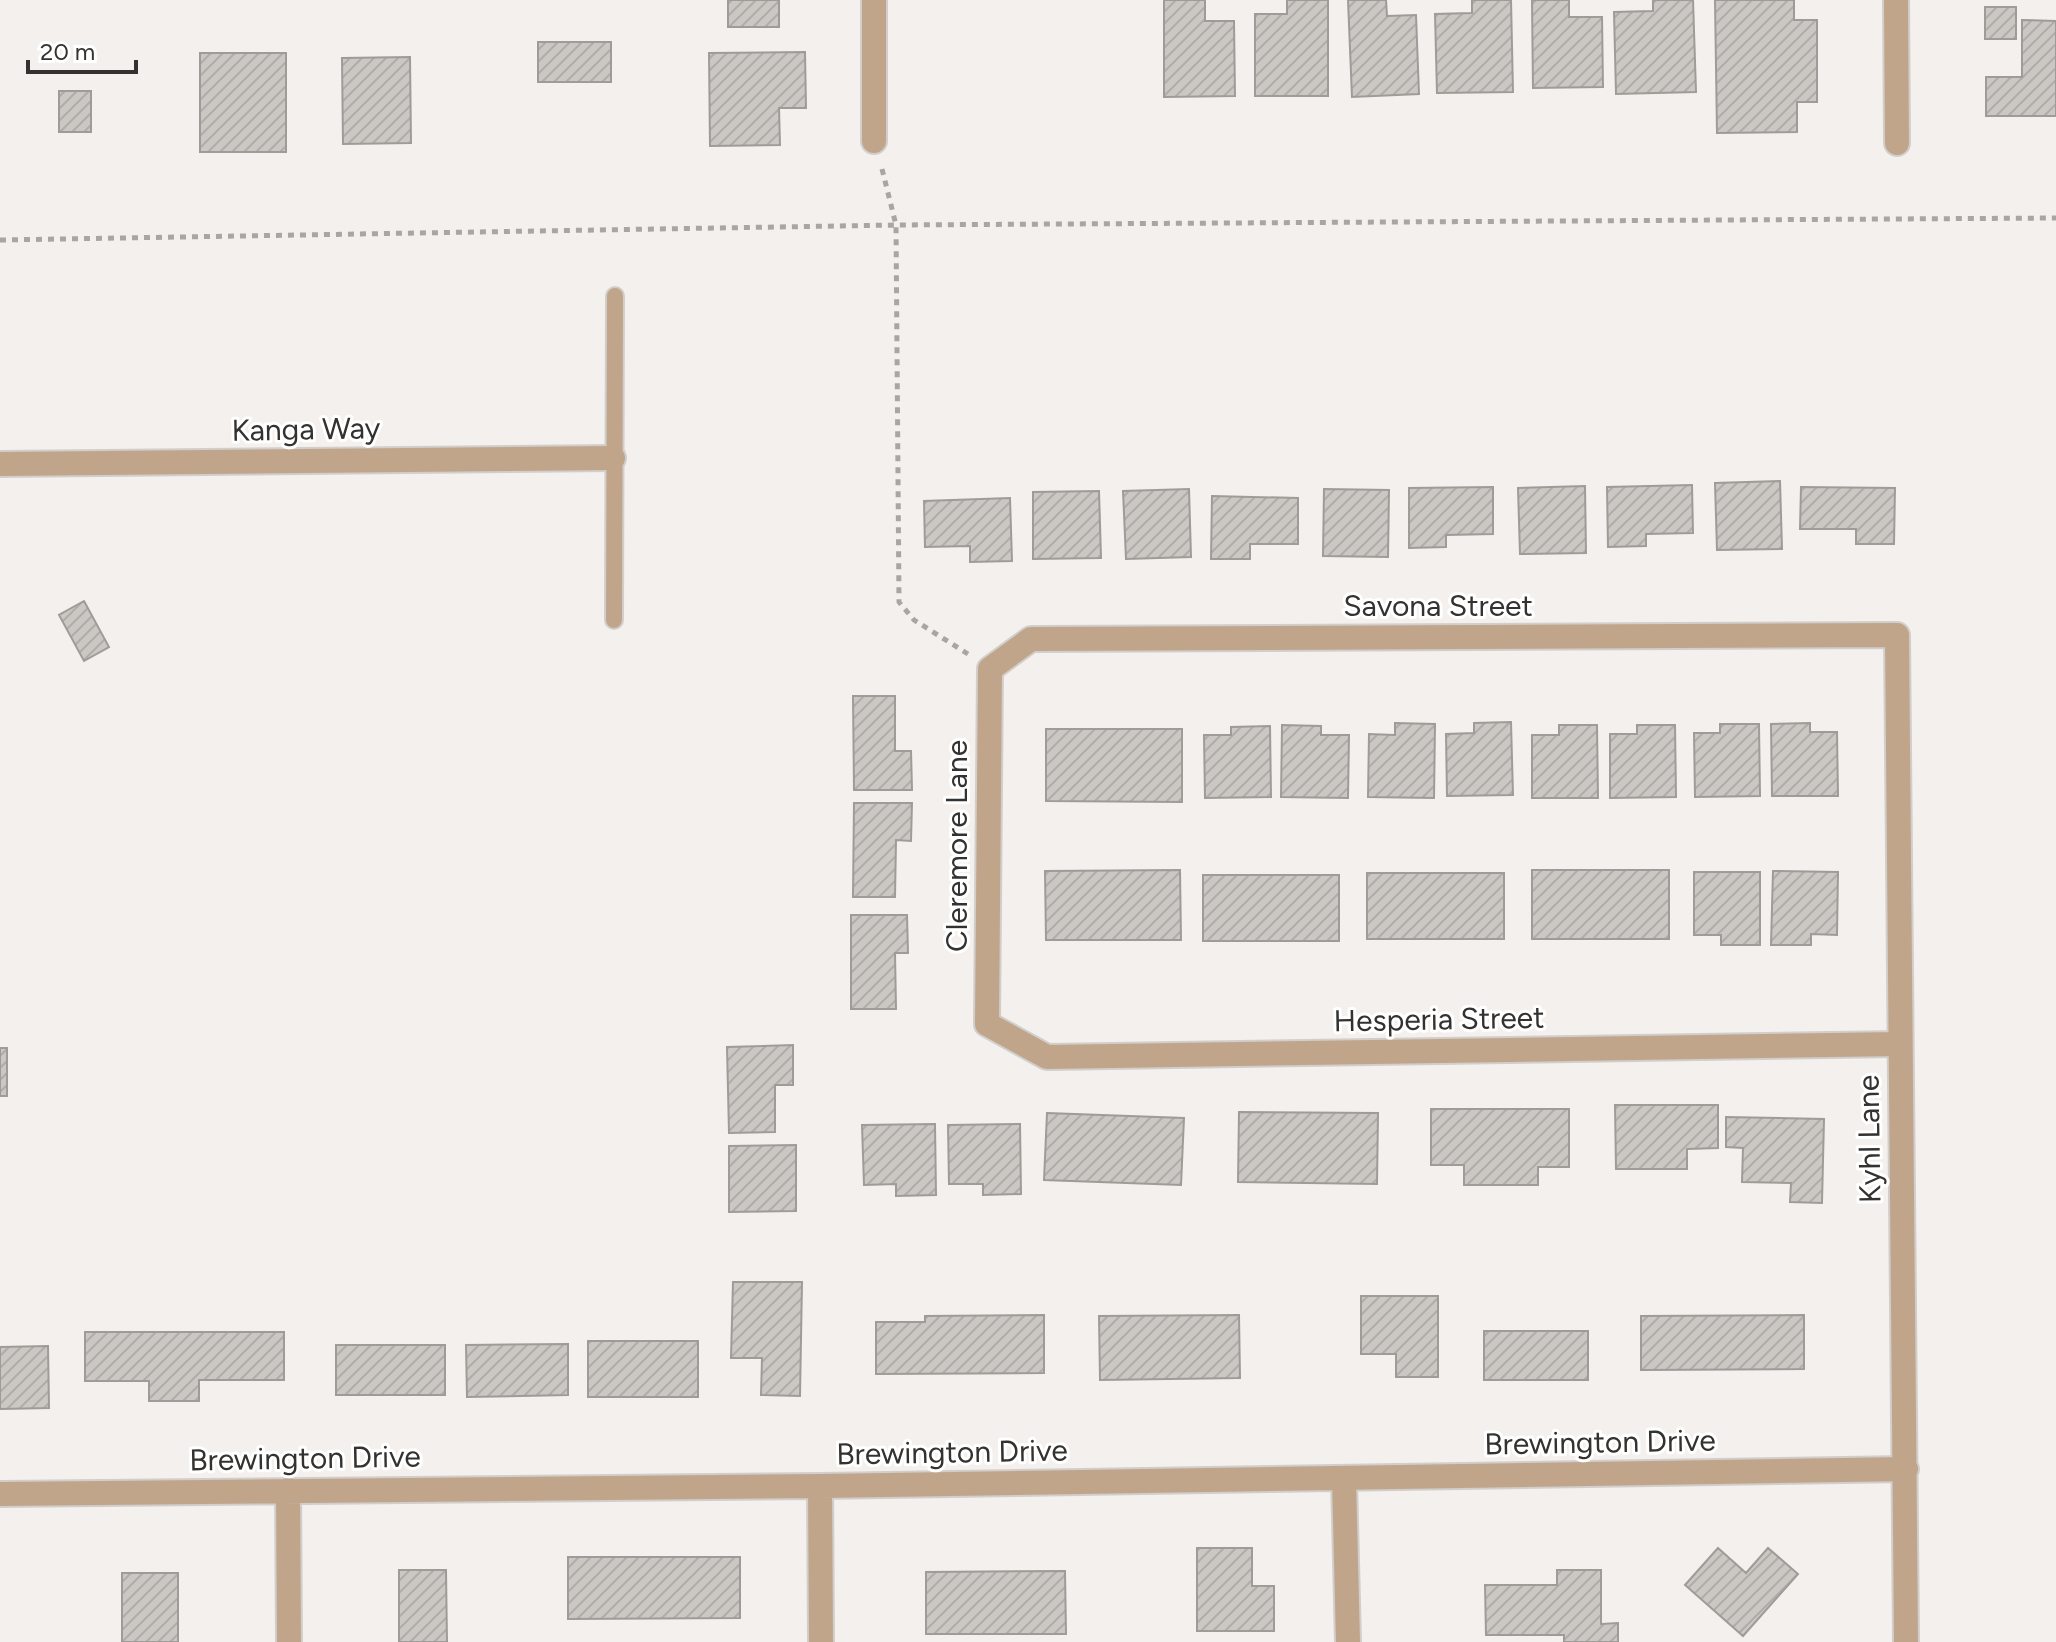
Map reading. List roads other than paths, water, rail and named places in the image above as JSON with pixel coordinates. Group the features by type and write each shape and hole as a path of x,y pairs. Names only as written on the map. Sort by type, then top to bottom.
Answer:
{"street":[{"path":"874,0 874,141"},
{"path":"1896,0 1897,143"},
{"name":"Kanga Way","path":"0,464 613,458"},
{"name":"Savona Street","path":"990,669 1031,639 1897,635"},
{"name":"Kyhl Lane","path":"1897,635 1906,1642"},
{"name":"Cleremore Lane","path":"987,1024 990,669"},
{"name":"Hesperia Street","path":"987,1024 1047,1057 1900,1044"},
{"name":"Brewington Drive","path":"0,1494 820,1486 1906,1469"},
{"path":"1344,1479 1348,1642"},
{"path":"820,1486 821,1642"},
{"path":"288,1490 289,1642"}],"lane":[{"path":"614,620 615,296"}]}
